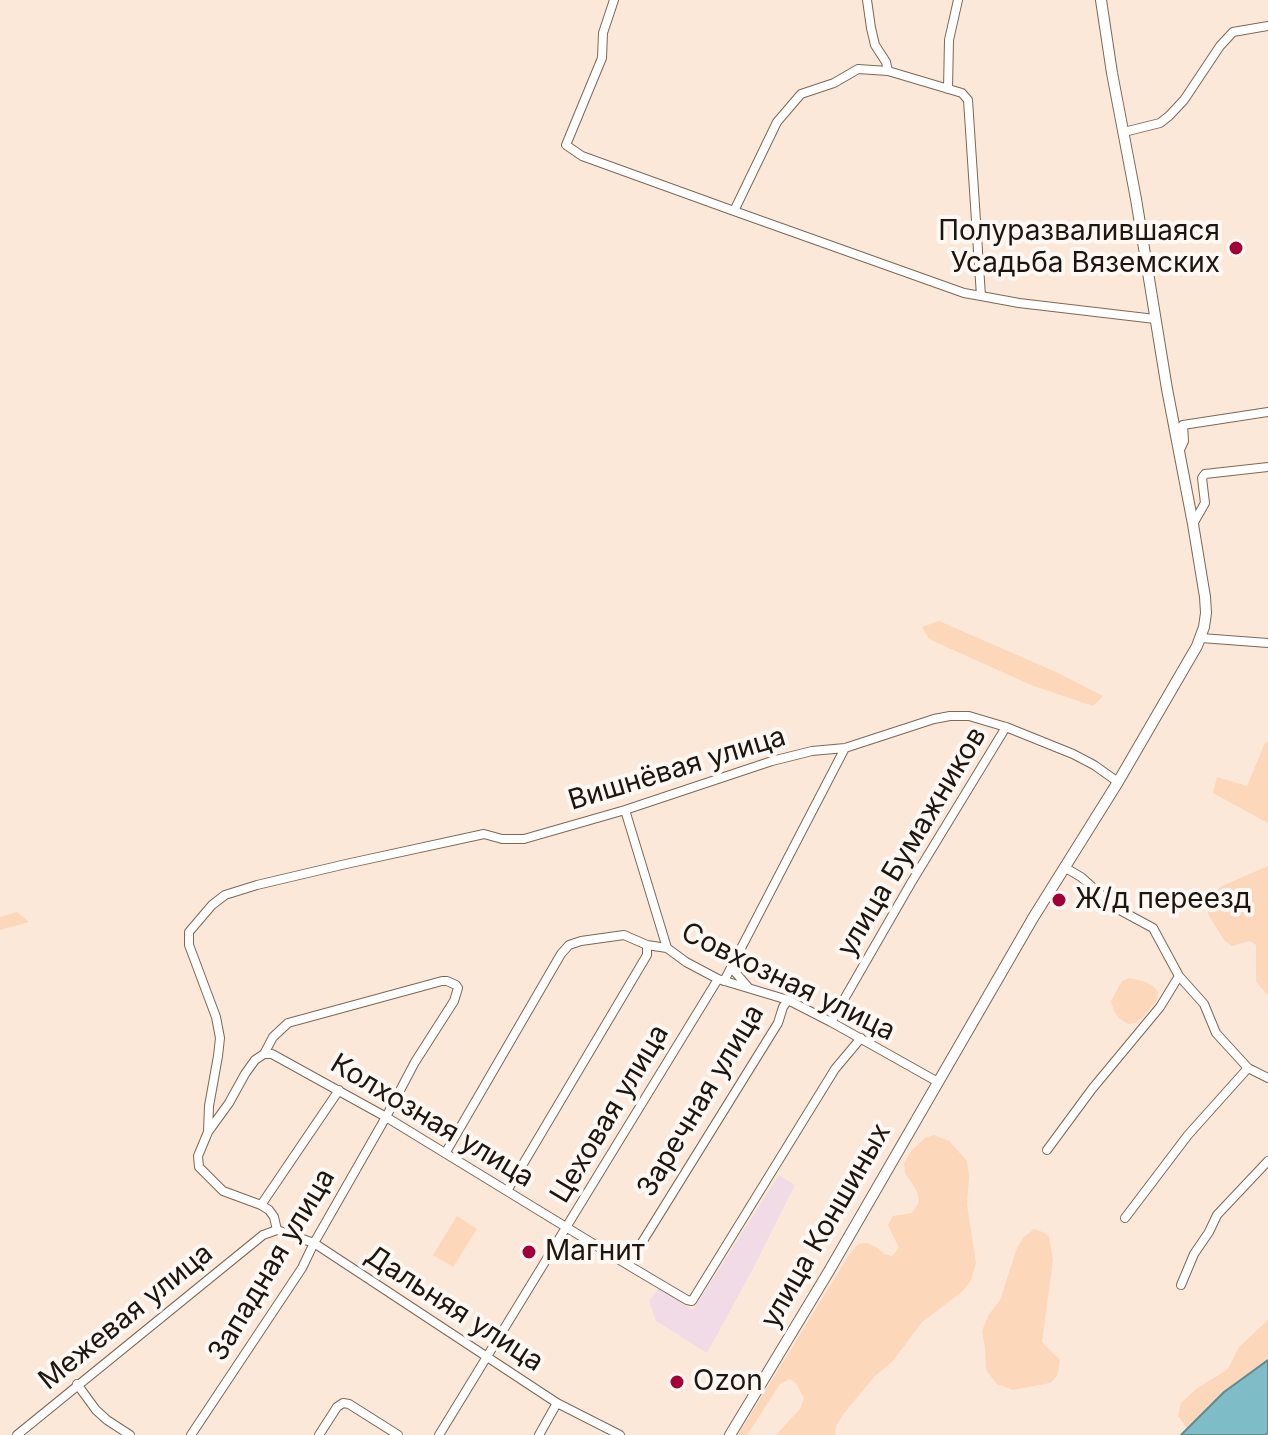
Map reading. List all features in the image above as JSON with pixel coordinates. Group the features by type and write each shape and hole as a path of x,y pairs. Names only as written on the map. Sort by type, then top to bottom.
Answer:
{"main road":[{"path":"1101,0 1193,524 1206,613 1201,638"},
{"name":"улица Коншиных","path":"730,1435 1201,638"}],"street":[{"path":"614,0 603,33 602,58 566,145 582,156 964,293 1019,303 1155,319"},
{"path":"867,0 875,45 888,71"},
{"path":"948,89 949,40 958,0"},
{"path":"1124,132 1160,123 1169,116 1233,32 1268,26"},
{"path":"734,211 777,122 801,94 834,83 858,69 888,71 962,93 968,100 981,296"},
{"path":"1180,450 1184,441 1183,425 1268,412"},
{"path":"1193,524 1205,503 1202,478 1205,474 1268,467"},
{"path":"1201,638 1268,643"},
{"name":"Вишнёвая улица","path":"208,1132 220,1038 216,1017 189,945 189,932 225,895 484,834 502,839 524,839 625,810 772,761 812,751 845,748 950,716 969,716 1006,727 1073,754 1118,782"},
{"name":"улица Бумажников","path":"831,1022 1006,727"},
{"name":"Цеховая улица","path":"439,1435 733,965 845,748"},
{"path":"625,810 667,948"},
{"path":"1064,867 1081,877 1116,908 1153,928 1179,976 1204,1004 1216,1033 1248,1068 1268,1078"},
{"name":"Совхозная улица","path":"446,1152 561,954 569,945 581,941 624,935 647,945 660,945 721,980 788,1000 938,1082"},
{"path":"507,1191 647,955 647,945"},
{"path":"733,965 735,972 751,989"},
{"path":"1047,1150 1092,1089 1160,1007 1179,976"},
{"path":"277,1230 269,1210 223,1191 199,1167 198,1156 208,1132 255,1060 268,1054 273,1037 288,1023 442,981 456,985 458,992 454,1001 415,1062 386,1117"},
{"name":"Заречная улица","path":"628,1265 778,1023 788,1000"},
{"name":"Колхозная улица","path":"268,1054 386,1117 692,1301 835,1069 861,1038"},
{"path":"1125,1218 1188,1135 1248,1068"},
{"path":"261,1205 339,1090"},
{"name":"Западная улица","path":"191,1435 302,1268 386,1117"},
{"path":"1181,1285 1194,1254 1217,1215 1268,1161"},
{"name":"Дальняя улица","path":"277,1230 314,1243 557,1403 620,1435"},
{"name":"Межевая улица","path":"21,1433 77,1384 263,1235 277,1230"},
{"path":"77,1384 96,1410 130,1435"},
{"path":"319,1435 343,1403 398,1435"},
{"path":"539,1435 557,1403"}],"shaded area":[{"path":"939,621 1103,696 1093,706 1031,685 929,639 922,627"},
{"path":"1268,742 1268,823 1213,793 1217,777 1247,786"},
{"path":"1268,866 1268,995 1256,982 1256,945 1250,941 1232,946 1224,940 1208,914 1209,897 1222,886"},
{"path":"17,912 29,922 0,930 0,917"},
{"path":"1129,978 1146,982 1158,992 1157,1000 1142,1018 1128,1024 1114,1011 1111,1001 1122,981"},
{"path":"934,1135 949,1141 967,1161 967,1205 976,1263 971,1280 963,1291 922,1322 892,1362 875,1376 844,1413 836,1426 835,1435 776,1435 800,1409 804,1398 796,1383 789,1379 780,1384 747,1435 738,1435 858,1244 867,1243 892,1256 899,1248 888,1225 893,1216 912,1213 919,1202 917,1191 905,1173 904,1163 912,1150 925,1138"},
{"path":"779,1175 795,1185 707,1353 656,1321 649,1301 659,1288 693,1310"},
{"path":"457,1216 477,1229 453,1267 433,1255"},
{"path":"1034,1229 1049,1237 1053,1260 1042,1342 1060,1360 1057,1376 1050,1383 1013,1390 997,1384 986,1370 982,1331 1000,1300 1017,1248"},
{"path":"1268,1320 1268,1360 1224,1392 1187,1428 1178,1416 1181,1403 1196,1389 1228,1369 1239,1347"}],"water":[{"path":"1268,1360 1268,1433 1181,1435 1224,1392"}],"place":[{"name":"Полуразвалившаяся Усадьба Вяземских","path":"1236,248"},
{"name":"Ж/д переезд","path":"1059,900"},
{"name":"Магнит","path":"529,1252"},
{"name":"Ozon","path":"677,1382"}]}
